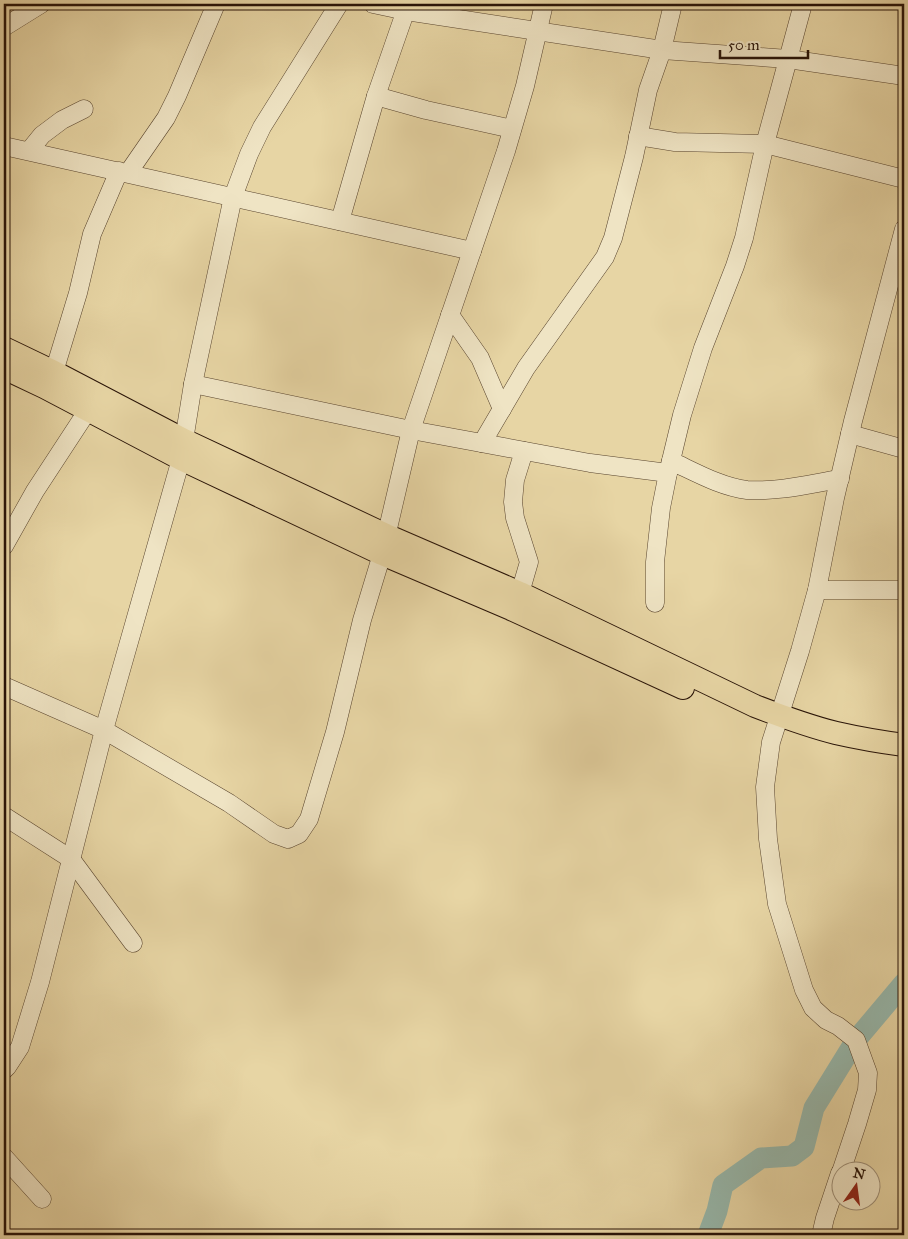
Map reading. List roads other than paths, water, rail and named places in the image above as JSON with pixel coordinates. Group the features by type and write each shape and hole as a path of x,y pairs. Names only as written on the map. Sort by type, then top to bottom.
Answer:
{"main road":[{"path":"4,348 54,372 183,450"},
{"path":"4,368 88,410 183,450 384,545 511,609 750,719 778,722 904,745"},
{"path":"384,545 520,593 755,706 778,722 831,746 868,755 904,760"}],"street":[{"path":"4,27 41,4"},
{"path":"54,372 78,292 92,234 124,172 166,118 216,4"},
{"path":"4,1070 20,1047 40,982 104,730 183,450 193,384 233,197 249,154 262,127 339,4"},
{"path":"373,4 662,50 788,59 904,76"},
{"path":"4,686 104,730 229,803 274,834 288,838 299,834 309,819 332,741 362,620 384,545 411,430 503,160 525,86 544,4"},
{"path":"482,443 526,368 605,257 613,238 634,157 648,90 662,50 672,4"},
{"path":"654,603 655,562 661,508 669,467 682,415 703,348 744,238 765,144 803,4"},
{"path":"340,221 376,96 407,8"},
{"path":"376,96 426,110 512,129"},
{"path":"29,151 42,135 62,120 84,109"},
{"path":"638,136 676,142 765,144 904,179"},
{"path":"5,149 29,151 472,251"},
{"path":"844,1162 867,1090 868,1073 856,1040 838,1026 826,1020 813,1008 804,990 777,904 768,839 766,787 772,742 818,590 850,434 903,239"},
{"path":"450,315 480,358 502,409"},
{"path":"193,384 411,430 590,463 669,467 746,490 781,490 840,479"},
{"path":"4,546 35,491 88,410"},
{"path":"850,434 904,449"},
{"path":"520,593 529,562 514,518 513,502 515,480 524,451"},
{"path":"818,590 904,590"},
{"path":"4,816 71,859 133,943"},
{"path":"4,1158 42,1199"},
{"path":"821,1235 830,1204"}],"waterway":[{"path":"708,1235 717,1211 723,1185 761,1158 792,1156 804,1147 814,1108 856,1040 904,983"}]}
